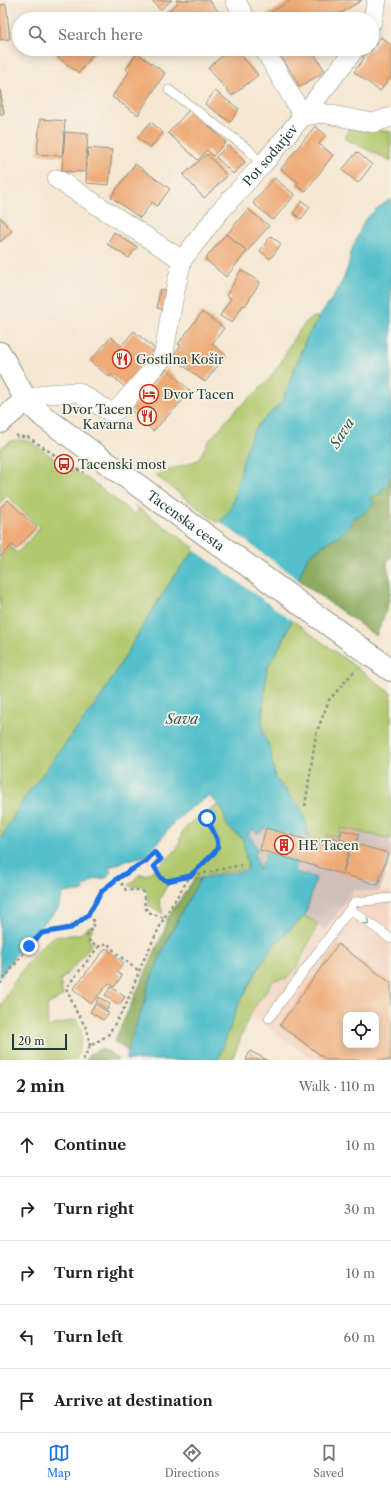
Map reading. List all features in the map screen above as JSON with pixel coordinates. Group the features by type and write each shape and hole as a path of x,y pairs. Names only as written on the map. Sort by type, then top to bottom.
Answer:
{"main road":[{"name":"Tacenska cesta","path":"0,353 26,400 44,417 144,489 362,659 391,670"},
{"path":"1,421 26,400"}],"street":[{"path":"235,0 242,12"},
{"path":"374,12 377,0"},
{"path":"268,56 304,116 322,113 373,123 391,117"},
{"name":"Pot sodarjev","path":"26,400 46,394 78,392 110,412 117,410 160,361 164,352 182,260 220,211 304,116 350,56"},
{"path":"57,179 182,260"}],"lane":[{"path":"169,90 248,149 262,165"},
{"path":"269,1018 355,902 391,898"},
{"path":"350,908 391,939"}],"path":[{"path":"1,421 18,437 28,437 74,468 88,474"},
{"path":"305,806 316,734 329,700 362,659"},
{"path":"82,1060 90,1046 108,1035 125,1007 139,971 164,918 190,876 215,852 218,846 217,839 207,818"},
{"path":"0,984 29,946 42,933 71,928 88,915 102,891 118,878 146,861 154,852 161,859 154,866 161,878 167,881 241,865"},
{"path":"118,878 126,890 139,890 144,892 145,907 148,912 164,918"},
{"path":"88,915 95,922 88,937 91,943 98,947"},
{"path":"90,1046 87,1029 77,1013 66,988 98,947 108,943 122,958 139,971"}],"shaded area":[{"path":"265,817 275,826 324,843 327,834 340,828 391,839 391,856 379,892 353,890 325,930 305,916 315,878 262,863 259,870 248,835 252,828 268,825 263,818"},
{"path":"353,890 379,892 391,891 391,1060 314,1060 249,1014 274,980 288,978 297,967 318,924 325,929"}],"green space":[{"path":"349,127 391,132 391,161 345,139"},
{"path":"319,317 300,353 282,402 259,424 252,434 246,450 231,509 219,524 155,475 198,460 208,442 232,414 268,381 281,362 296,334 309,319"},
{"path":"11,441 29,441 75,472 87,478 135,515 139,509 133,504 196,549 179,569 151,612 103,694 23,800 0,840 0,558 11,547 17,553 40,528 7,496 0,503 0,448"},
{"path":"391,476 391,557 387,562 387,568 391,590 386,611 376,636 298,580 308,556 332,539 341,535 353,517 370,497 381,494 380,490"},
{"path":"292,620 391,693 391,839 341,828 338,837 327,835 325,843 308,838 309,834 307,832 306,822 287,791 275,778 270,748 263,734 262,720 267,668 284,639"},
{"path":"218,804 223,811 227,826 243,839 248,868 169,882 159,900 163,914 149,905 147,891 140,885 132,887 129,885 140,874 146,875 167,859 177,848 182,833 187,827 195,819 210,811"},
{"path":"201,878 170,934 147,989 145,1003 139,1015 128,1051 114,1042 165,929 166,920 194,879"},
{"path":"305,916 318,924 297,967 288,978 274,980 250,1014 232,1060 218,1060 238,1005 257,971 274,945"},
{"path":"90,926 93,928 88,937 91,944 78,963 60,981 63,996 47,1005 48,1027 76,1019 81,1030 81,1040 76,1060 0,1060 0,1011 14,982 30,960 47,942 56,937 80,934"},
{"path":"100,1049 109,1052 118,1060 86,1060 90,1054"}],"water":[{"name":"Sava","path":"391,199 391,476 388,481 389,484 386,488 380,490 381,494 370,497 374,503 362,515 353,517 352,523 341,535 332,539 308,556 298,580 292,620 284,639 267,668 262,720 263,734 270,748 275,778 301,809 306,822 307,832 309,834 308,838 275,826 265,817 263,819 268,826 258,833 252,829 248,835 258,850 255,854 259,870 262,863 316,878 305,916 274,945 257,971 238,1006 218,1060 126,1060 134,1032 146,1000 148,986 186,904 201,878 248,870 243,839 227,826 223,811 209,796 192,807 174,822 148,855 125,861 108,868 111,871 106,878 95,879 84,887 83,891 68,892 63,894 58,909 35,931 18,951 0,977 0,840 23,800 103,694 151,612 179,569 231,509 246,450 252,434 259,424 282,402 306,339 343,280 348,267 351,252 364,221 376,209"}],"pier":[{"path":"219,521 300,581 294,622 193,549"}],"building":[{"path":"152,0 172,0 160,10"},
{"path":"176,0 209,0 219,12 167,12 178,3"},
{"path":"291,0 362,0 342,12 271,12"},
{"path":"6,4 10,39 0,40 0,5"},
{"path":"381,37 391,45 391,76 380,91 354,72 364,58 364,56 379,56 379,40"},
{"path":"56,56 92,56 79,73"},
{"path":"135,56 141,56 165,73 138,115 112,97 129,72 126,69"},
{"path":"222,56 242,56 258,75 232,96 208,68"},
{"path":"281,56 315,56 325,71 300,87"},
{"path":"0,88 4,114 0,114"},
{"path":"215,91 239,109 230,122 205,104"},
{"path":"190,109 226,142 213,156 207,150 198,160 168,133"},
{"path":"40,119 65,121 62,156 37,154"},
{"path":"151,122 163,133 150,148 137,137"},
{"path":"315,126 326,135 319,144 333,155 305,192 296,185 298,182 281,169"},
{"path":"65,132 88,134 85,172 62,171"},
{"path":"228,145 245,162 233,174 216,157"},
{"path":"88,148 112,150 109,185 86,183"},
{"path":"357,152 372,165 358,183 342,170"},
{"path":"207,154 227,176 204,198 183,175"},
{"path":"135,164 170,189 157,206 152,202 140,218 111,197"},
{"path":"274,178 295,195 273,220 253,203"},
{"path":"302,201 310,207 301,219 293,213"},
{"path":"248,209 269,226 247,251 227,234"},
{"path":"0,217 12,231 0,242"},
{"path":"114,232 137,247 129,258 107,244"},
{"path":"226,234 247,251 226,277 205,259"},
{"path":"271,236 281,244 270,259 260,251"},
{"path":"241,270 260,282 232,323 220,316 231,298 226,296"},
{"path":"160,289 170,291 167,310 157,308"},
{"path":"202,312 224,328 212,344 226,355 205,382 172,357 181,345 178,344"},
{"name":"Gostilna Košir","path":"134,331 155,349 150,355 154,358 127,389 111,375 109,377 90,361 111,337 121,346"},
{"path":"167,369 191,392 153,431 130,409"},
{"path":"8,500 37,528 16,549 12,545 0,557 0,508"},
{"path":"266,828 325,845 328,836 347,842 340,839 342,830 359,834 356,844 388,853 378,885 343,874 352,843 351,842 342,874 260,850"},
{"path":"338,944 391,983 391,1060 327,1060 280,1025"},
{"path":"106,948 124,963 117,972 122,976 114,987 109,983 91,1004 73,989"},
{"path":"111,987 125,997 119,1005 105,995"},
{"path":"99,997 110,1004 107,1010 96,1002"},
{"path":"95,1004 109,1013 103,1020 90,1012"},
{"path":"250,1051 267,1060 246,1060"}],"waterway":[{"name":"Sava","path":"256,905 274,887 279,868 285,827 276,810 258,795"}],"place":[{"name":"Gostilna Košir","path":"122,359"},
{"name":"Dvor Tacen","path":"149,394"},
{"name":"Dvor Tacen Kavarna","path":"147,416"},
{"name":"Tacenski most","path":"64,464"},
{"name":"HE Tacen","path":"284,845"}],"route":[{"path":"29,946 42,933 71,928 88,915 102,891 118,878 146,861 154,852 161,859 154,866 161,878 167,881 190,876 207,861 218,846 217,839 207,818"}]}
